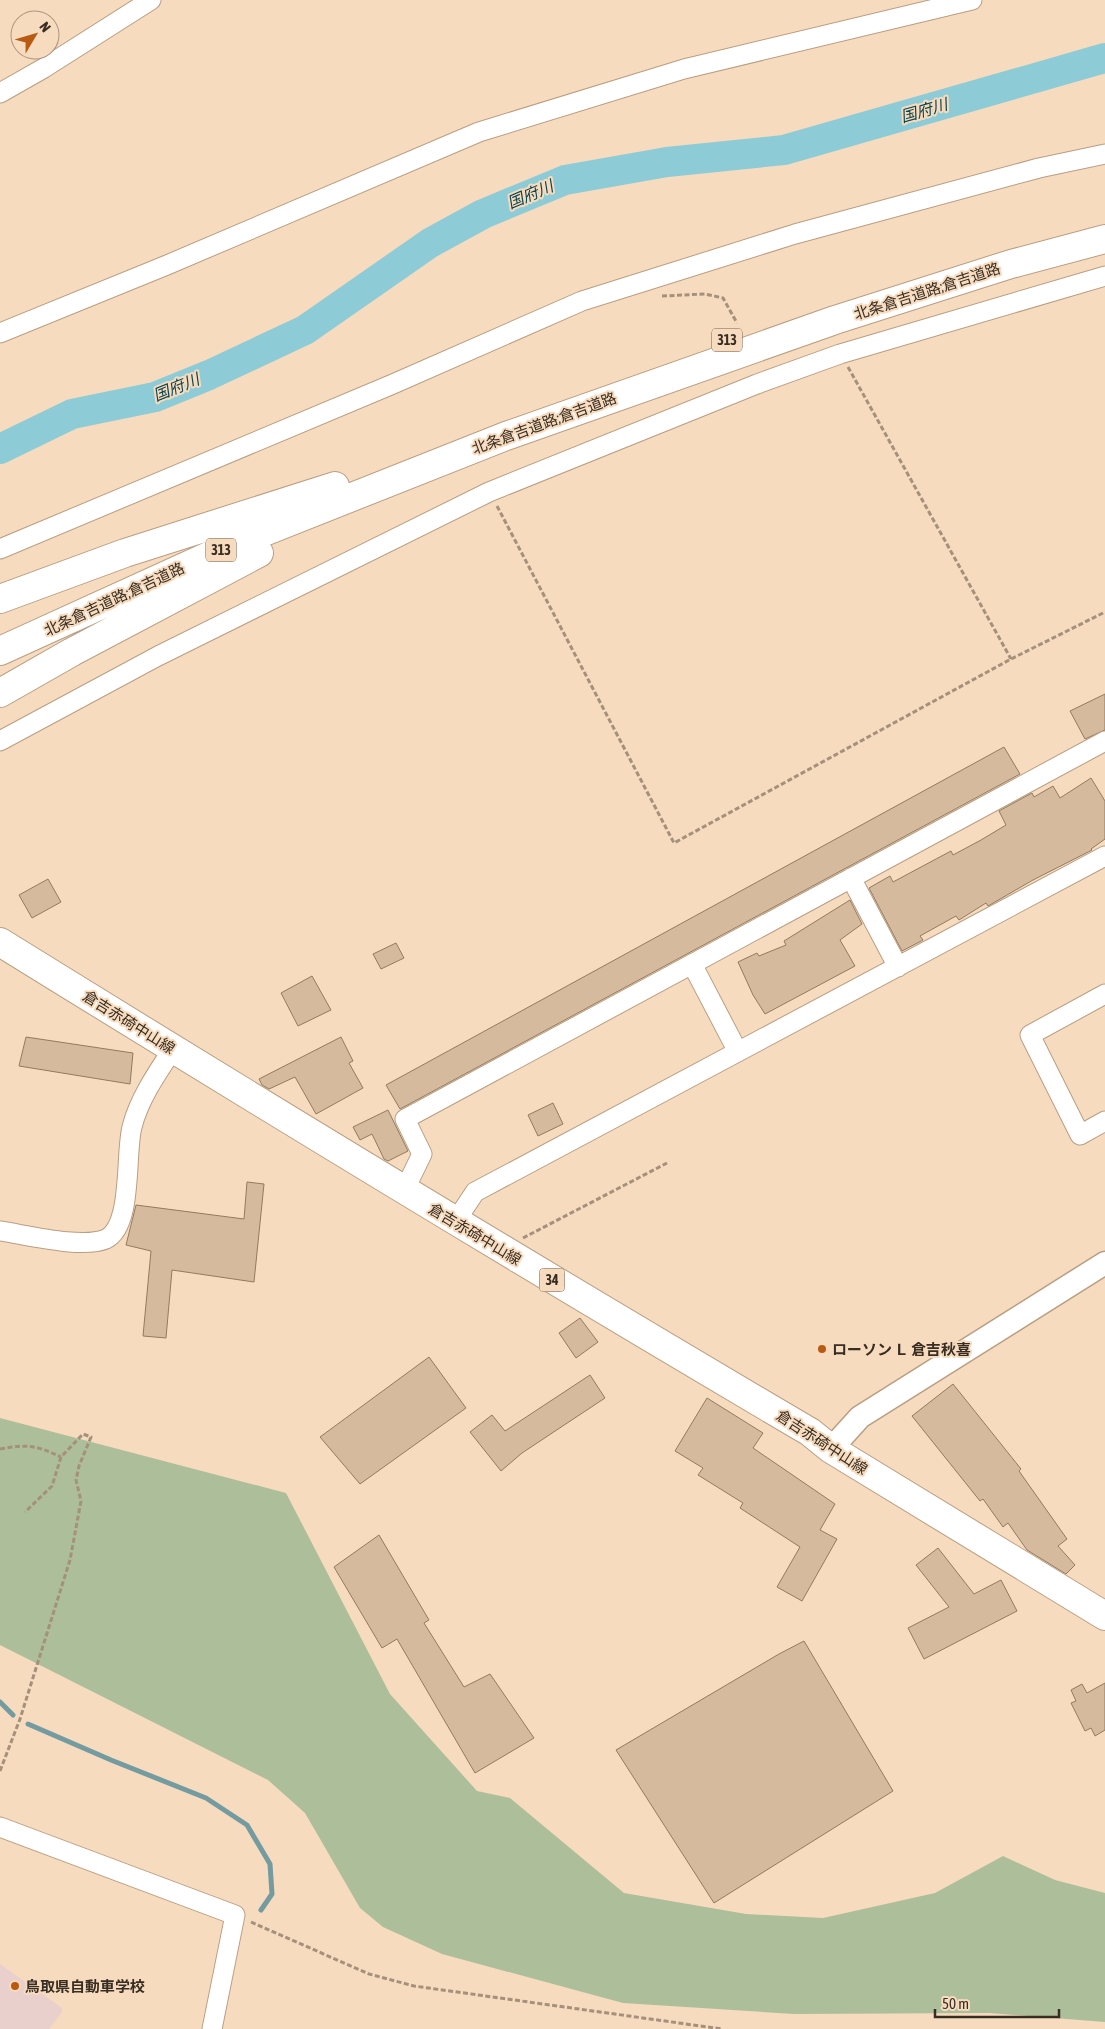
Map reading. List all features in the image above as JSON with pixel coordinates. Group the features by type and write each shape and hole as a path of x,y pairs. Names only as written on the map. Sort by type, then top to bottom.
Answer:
{"main road":[{"name":"北条倉吉道路;倉吉道路","path":"0,634 169,558 499,420 646,367 849,300 1008,250 1105,224"},
{"name":"北条倉吉道路;倉吉道路","path":"0,651 246,539 446,460 624,393 835,320 1011,264 1105,240"},
{"path":"0,693 224,570 446,460"},
{"path":"0,599 125,553 357,479"},
{"name":"倉吉赤碕中山線","path":"0,942 404,1192 810,1432 831,1449 1105,1616"}],"street":[{"path":"0,93 44,68 151,0"},
{"path":"0,333 167,265 478,132 684,69 972,0"},
{"path":"0,549 393,384 582,301 795,234 1040,168 1105,154"},
{"path":"0,741 158,656 490,492 748,388 840,354 1105,276"},
{"path":"404,1192 422,1154 405,1119 851,878 1103,747"},
{"path":"455,1222 475,1192 1105,856"},
{"path":"851,878 898,967"},
{"path":"692,964 738,1052"},
{"path":"1105,994 1030,1035 1080,1135 1105,1121"},
{"path":"0,1231 86,1244 107,1238 118,1226 123,1213 132,1127 152,1082 173,1049"},
{"path":"831,1449 860,1417 1103,1266"},
{"path":"0,1828 236,1915 212,2029"}],"path":[{"path":"652,298 670,294 705,294 723,298 737,323"},
{"path":"840,354 1011,659"},
{"path":"490,492 674,843 1011,659 1105,612"},
{"path":"511,1256 521,1239 667,1163"},
{"path":"0,1771 20,1719 70,1560 81,1501 76,1480 79,1466 91,1437 83,1434 61,1457 52,1486 25,1512"},
{"path":"0,1448 23,1445 38,1446 61,1457"},
{"path":"236,1915 369,1974 414,1986 722,2029"}],"shaded area":[{"name":"鳥取県自動車学校","path":"0,1964 62,2008 62,2012 49,2029 0,2029"}],"green space":[{"path":"0,1418 286,1493 390,1694 477,1791 510,1798 624,1893 746,1914 823,1918 935,1893 1003,1856 1055,1880 1105,1893 1105,2022 989,2013 794,2014 623,2003 442,1954 383,1927 360,1908 305,1813 268,1780 0,1645"}],"building":[{"path":"1105,694 1105,730 1085,739 1070,711"},
{"path":"1004,747 1020,774 400,1109 386,1085"},
{"path":"1091,778 1105,801 1105,839 1092,850 1033,880 988,906 986,903 959,920 956,916 920,936 923,940 902,951 869,888 890,876 893,882 951,851 953,855 981,840 1006,825 999,811 1032,793 1034,797 1053,786 1060,798"},
{"path":"48,879 61,902 32,918 19,895"},
{"path":"850,900 862,924 840,940 855,966 765,1014 753,995 738,962 757,953 759,956 786,945 784,941"},
{"path":"396,943 404,958 381,969 373,954"},
{"path":"312,976 331,1010 298,1026 281,993"},
{"path":"26,1037 133,1053 130,1084 19,1066"},
{"path":"341,1037 353,1061 349,1063 363,1088 316,1114 295,1077 269,1089 262,1085 259,1079"},
{"path":"553,1103 563,1124 538,1136 528,1115"},
{"path":"388,1110 408,1151 388,1161 384,1159 372,1134 360,1140 353,1127"},
{"path":"247,1182 264,1184 254,1282 172,1270 166,1338 143,1336 151,1251 126,1245 136,1205 244,1219"},
{"path":"580,1318 598,1342 576,1358 559,1333"},
{"path":"429,1357 466,1408 360,1484 320,1437"},
{"path":"590,1375 605,1398 522,1453 501,1471 470,1432 492,1415 505,1431"},
{"path":"953,1384 1021,1469 1019,1471 1067,1539 1058,1546 1075,1565 1066,1574 1027,1550 1008,1523 1003,1527 983,1499 980,1501 912,1416"},
{"path":"707,1398 763,1433 753,1448 835,1504 820,1530 837,1539 802,1601 777,1587 800,1547 740,1508 743,1503 698,1475 703,1468 675,1451"},
{"path":"379,1535 429,1620 424,1623 464,1687 490,1674 534,1738 475,1773 397,1639 382,1648 334,1567"},
{"path":"938,1548 974,1594 1001,1580 1017,1611 924,1659 908,1628 949,1607 916,1565"},
{"path":"804,1641 893,1791 714,1903 616,1750"},
{"path":"1105,1683 1105,1730 1095,1736 1091,1728 1085,1731 1071,1703 1076,1701 1071,1690 1082,1684 1087,1693"}],"waterway":[{"name":"国府川","path":"0,449 72,414 155,397 209,375 305,330 430,243 483,214 565,180 667,162 784,150 1105,58"},
{"path":"0,1702 13,1715"},
{"path":"28,1724 206,1798 247,1825 270,1864 272,1894 261,1910"}],"place":[{"name":"ローソン Ｌ 倉吉秋喜","path":"822,1349"},
{"name":"鳥取県自動車学校","path":"15,1986"}]}
